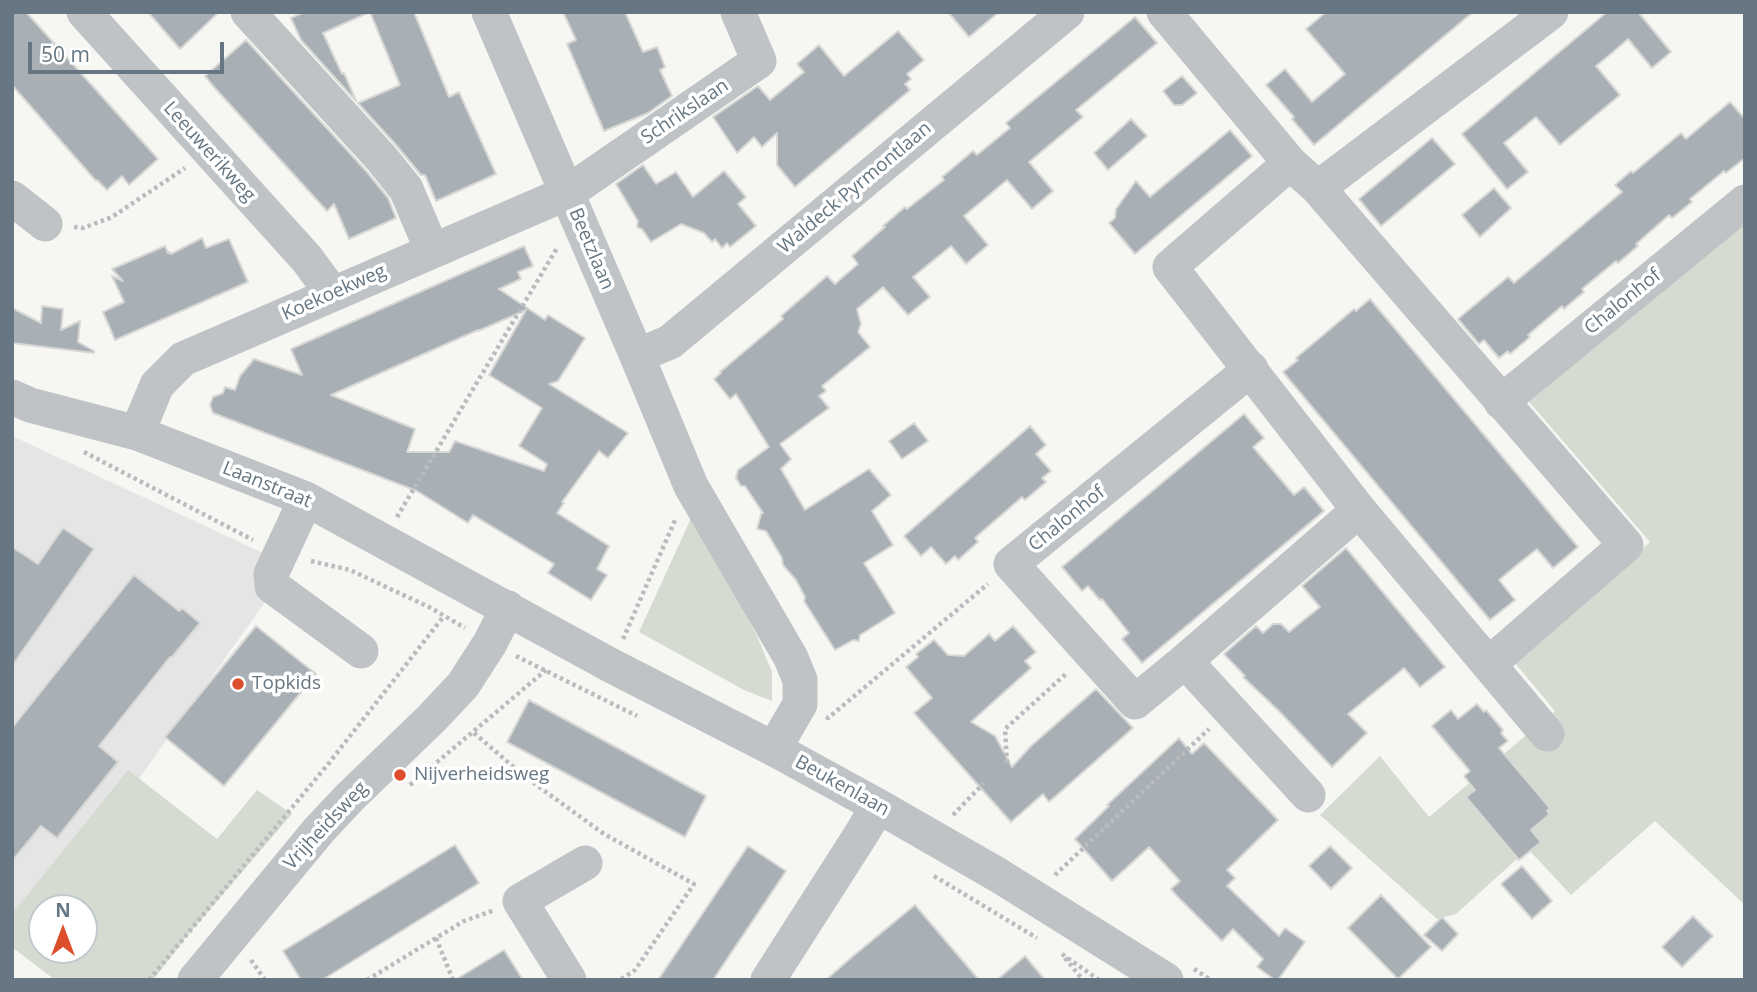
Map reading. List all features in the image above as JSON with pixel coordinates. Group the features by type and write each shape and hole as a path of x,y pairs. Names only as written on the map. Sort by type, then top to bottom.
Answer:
{"street":[{"name":"Leeuwerikweg","path":"84,12 307,258 332,293"},
{"path":"248,12 382,159 406,190 432,250"},
{"name":"Beetzlaan","path":"489,12 691,486 791,658 800,680 800,704"},
{"name":"Schrikslaan","path":"566,192 759,61 738,12"},
{"name":"Waldeck Pyrmontlaan","path":"637,356 670,342 1067,12"},
{"path":"1164,12 1290,163 1318,188 1626,545 1489,664"},
{"path":"1318,188 1551,12"},
{"path":"1290,163 1170,267 1359,510 1547,734"},
{"name":"Koekoekweg","path":"137,433 157,385 183,359 566,192"},
{"path":"12,198 46,224"},
{"name":"Chalonhof","path":"1501,402 1745,202"},
{"name":"Chalonhof","path":"1251,369 1011,564 1135,702 1359,510"},
{"name":"Laanstraat","path":"12,397 30,405 137,433 306,499 508,608"},
{"path":"306,499 271,574 272,586 360,651"},
{"name":"Beukenlaan","path":"508,608 878,806 998,875 1166,980"},
{"name":"Vrijheidsweg","path":"195,980 319,830 463,685 490,643 508,608"},
{"path":"1185,661 1308,795"},
{"path":"774,749 800,704"},
{"path":"768,980 878,806"},
{"path":"569,980 520,901 586,863"}],"path":[{"path":"46,224 83,228 112,217 209,152"},
{"path":"393,523 562,239 582,229"},
{"path":"81,450 281,554 350,570 647,721"},
{"path":"598,697 691,486"},
{"path":"800,704 828,718 1011,564"},
{"name":"Vrijheidsweg","path":"149,980 329,763 444,616"},
{"path":"1007,762 1004,729 1090,653"},
{"path":"404,789 546,670"},
{"path":"1052,878 1229,709"},
{"path":"950,818 984,783"},
{"path":"925,871 1038,939"},
{"path":"367,980 464,921 520,901"},
{"path":"436,938 453,980"},
{"path":"1083,980 1060,952 1099,980"},
{"path":"242,969 251,959 265,980"}],"shaded area":[{"path":"1745,218 1745,905 1655,821 1571,895 1528,849 1456,914 1437,919 1320,815 1380,756 1429,817 1555,711 1514,662 1650,542 1524,396"},
{"path":"12,436 291,566 141,776 32,894 28,894 28,899 12,916"},
{"path":"693,514 757,636 772,672 772,701 744,690 639,632"},
{"path":"128,770 217,839 257,790 292,814 187,936 153,980 55,980 34,964 98,964 98,894 28,894"},
{"path":"28,894 28,959 12,947 12,914"}],"building":[{"path":"12,12 26,12 158,159 129,185 122,176 107,190 96,181 12,85"},
{"path":"148,12 219,12 180,49"},
{"path":"304,12 370,12 323,33 356,101 301,40 291,18"},
{"path":"370,12 414,12 449,97 459,92 496,174 436,201 425,175 421,175 358,103 400,85"},
{"path":"563,12 625,12 643,52 657,47 665,67 660,70 672,96 648,113 604,131 567,44 576,40"},
{"path":"948,12 999,12 969,37"},
{"path":"1326,12 1473,12 1314,145 1266,85 1285,69 1312,102 1345,74 1306,29"},
{"path":"1607,12 1638,12 1671,52 1652,68 1628,39 1596,66 1620,95 1560,145 1536,117 1504,143 1528,172 1507,189 1462,134"},
{"path":"1135,17 1157,43 1076,110 1083,117 1029,162 1053,191 1032,209 1007,180 964,216 988,245 966,264 951,246 913,277 930,297 908,315 883,287 857,309 861,324 858,332 870,347 822,386 826,391 819,396 829,408 780,444 791,459 781,469 805,510 869,469 891,495 872,511 893,545 864,563 895,613 860,635 859,641 853,640 835,650 804,601 805,597 796,580 783,565 782,558 766,531 757,529 763,513 745,486 741,486 736,478 738,470 769,447 736,394 730,399 714,379 783,319 781,316 827,276 835,284 858,264 852,256 885,227 883,226 944,180 942,177 973,151 977,155 1010,128 1006,123"},
{"path":"898,31 924,60 907,74 911,79 905,84 910,90 795,187 777,165 777,133 762,147 754,137 737,153 713,117 758,86 770,100 804,72 797,64 819,45 844,76"},
{"path":"246,40 367,172 388,198 396,218 349,239 334,204 327,211 214,87 205,76"},
{"path":"1182,76 1197,93 1182,105 1174,105 1163,91"},
{"path":"1730,102 1745,119 1745,158 1726,173 1724,171 1672,218 1669,215 1636,244 1638,246 1582,289 1584,292 1564,309 1562,306 1510,354 1508,351 1499,358 1484,340 1479,344 1458,319 1508,277 1514,283 1622,192 1615,185 1631,171 1633,173 1681,133 1686,139"},
{"path":"1131,119 1147,136 1108,170 1094,153"},
{"path":"1230,130 1252,156 1135,254 1109,223 1115,218 1116,209 1136,181 1150,197"},
{"path":"1432,138 1455,164 1381,226 1359,199"},
{"path":"643,165 656,184 676,172 693,197 724,171 746,197 738,204 756,226 730,247 727,243 722,248 715,239 712,242 704,233 681,224 651,242 642,229 637,227 638,221 616,184"},
{"path":"1494,188 1511,208 1480,237 1462,215"},
{"path":"202,238 206,248 229,239 248,282 115,340 103,312 124,302 112,276 123,281 112,269 165,246 171,254"},
{"path":"524,246 533,266 518,272 521,279 499,289 545,320 548,315 585,338 558,381 549,384 628,433 608,458 599,451 557,513 609,546 597,569 607,575 591,600 548,573 554,564 473,515 468,523 417,491 213,413 210,405 213,397 223,393 225,387 235,390 240,376 254,359 302,375 291,349","holes":["526,310 489,375 542,408 519,446 547,464 544,471 455,441 449,452 407,452 415,429 331,395"]},
{"path":"1370,299 1578,547 1553,568 1537,549 1518,564 1499,580 1515,600 1490,620 1283,372 1354,309 1356,311"},
{"path":"42,306 63,309 61,330 80,321 78,342 94,353 12,343 12,308 41,323"},
{"path":"1244,414 1264,438 1253,447 1294,495 1304,487 1324,511 1142,663 1122,639 1129,633 1102,599 1088,586 1082,591 1062,567"},
{"path":"914,423 928,441 902,459 889,441"},
{"path":"1030,426 1046,445 1036,454 1051,471 1042,478 1046,482 1025,500 1022,497 984,530 975,538 978,542 958,560 955,556 946,564 931,547 921,556 904,536"},
{"path":"63,528 94,549 12,666 12,547 38,564"},
{"path":"1346,548 1445,667 1420,687 1404,668 1348,714 1367,733 1332,767 1243,677 1245,676 1224,654 1256,626 1263,633 1273,624 1281,624 1289,632 1320,607 1302,586"},
{"path":"134,575 179,611 182,608 200,623 99,746 118,762 57,838 41,826 12,861 12,728"},
{"path":"256,626 316,674 224,786 165,737"},
{"path":"1013,626 1036,652 1025,661 1031,668 971,722 995,736 1012,767 1031,746 1096,689 1133,728 1049,802 1043,794 1011,822 914,713 932,698 906,667 918,657 916,654 934,640 948,655 964,656 989,634 995,641"},
{"path":"529,700 706,796 685,837 507,742"},
{"path":"1477,704 1484,712 1486,710 1503,730 1501,733 1508,741 1499,748 1550,808 1547,811 1550,814 1531,830 1541,842 1519,860 1466,797 1475,790 1464,776 1470,771 1432,726 1451,710 1458,719"},
{"path":"1179,738 1192,754 1204,743 1278,820 1227,870 1235,878 1227,886 1279,936 1285,928 1305,942 1278,980 1257,967 1263,959 1233,929 1222,941 1176,895 1171,889 1180,881 1149,847 1112,881 1075,839"},
{"path":"455,845 479,883 322,980 301,980 283,951"},
{"path":"748,846 786,871 713,980 658,980"},
{"path":"1330,846 1352,868 1331,889 1309,866"},
{"path":"1522,866 1552,901 1532,919 1501,884"},
{"path":"1381,895 1431,947 1398,979 1348,928"},
{"path":"915,905 979,980 826,980 852,957"},
{"path":"1693,916 1713,936 1682,967 1662,947"},
{"path":"1442,917 1458,934 1442,951 1424,935"},
{"path":"504,950 523,980 455,980"},
{"path":"1025,956 1045,980 997,980"}],"place":[{"name":"Topkids","path":"238,684"},
{"name":"Nijverheidsweg","path":"400,775"}]}
